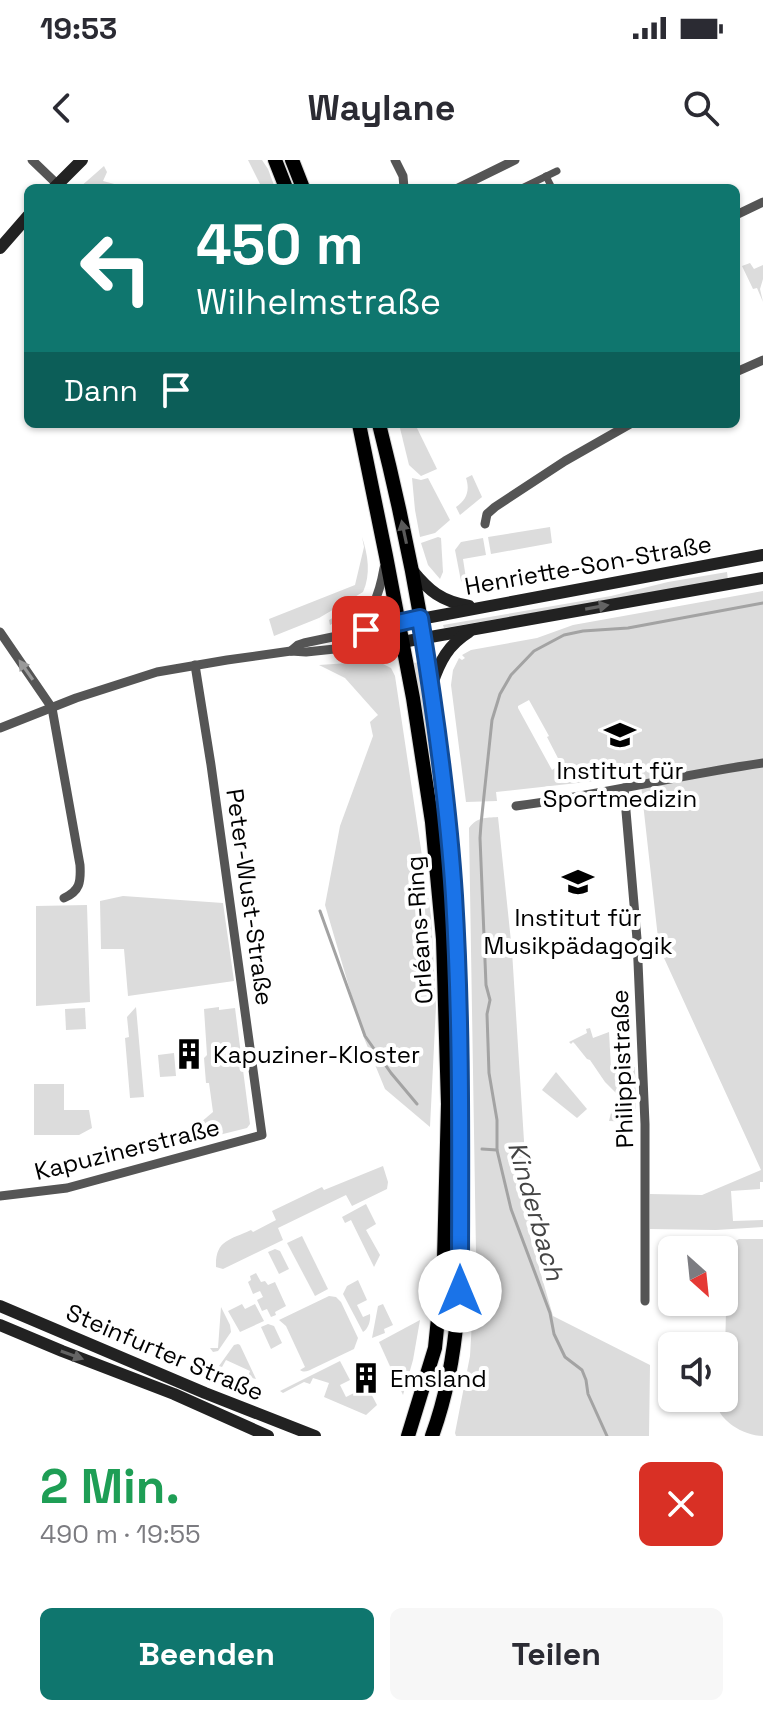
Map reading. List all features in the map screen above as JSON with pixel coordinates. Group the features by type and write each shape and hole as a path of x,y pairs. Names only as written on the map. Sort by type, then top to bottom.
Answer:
{"main road":[{"path":"58,184 82,160"},
{"path":"275,160 284,184"},
{"path":"292,160 301,184"},
{"path":"0,248 24,221"},
{"name":"Orléans-Ring","path":"360,428 399,623 426,780 438,876 446,992 448,1104 444,1259 436,1343 408,1436"},
{"name":"Orléans-Ring","path":"380,428 411,569 431,684 444,778 453,883 458,975 460,1291 452,1364 435,1432"},
{"name":"Henriette-Son-Straße","path":"399,623 763,555"},
{"path":"411,569 443,599 480,607"},
{"name":"Henriette-Son-Straße","path":"402,642 763,578"},
{"path":"431,684 448,650 456,640 475,628"},
{"name":"Steinfurter Straße","path":"0,1306 167,1378 315,1436"},
{"name":"Steinfurter Straße","path":"0,1325 174,1394 268,1436"}],"street":[{"path":"32,160 54,184"},
{"path":"395,160 404,184"},
{"path":"466,184 515,160"},
{"path":"530,184 557,171"},
{"path":"546,176 550,184"},
{"path":"740,213 763,202"},
{"path":"740,370 763,360"},
{"path":"485,524 491,509 554,467 623,428"},
{"path":"345,634 369,614 379,592 386,556"},
{"path":"291,651 298,645 399,623"},
{"path":"0,632 52,708 80,865 79,886 64,898"},
{"path":"0,728 138,678 195,665 291,651 402,642"},
{"name":"Peter-Wust-Straße","path":"195,665 262,1135"},
{"path":"516,806 763,763"},
{"name":"Philippistraße","path":"624,788 637,939 645,1124 645,1301"},
{"name":"Kapuzinerstraße","path":"0,1196 67,1188 262,1135"}],"shaded area":[{"path":"248,160 262,160 268,169 274,184 260,184"},
{"path":"104,166 107,172 103,181 114,184 84,184"},
{"path":"750,263 754,269 763,265 760,289 763,302 742,266"},
{"path":"400,428 417,428 437,469 421,476 409,465"},
{"path":"472,475 482,497 460,515 456,507 465,498 468,487 466,478"},
{"path":"412,478 428,478 450,520 435,533 420,537"},
{"path":"550,527 552,543 491,554 488,537"},
{"path":"362,537 368,564 363,592 319,618 274,636 269,619 355,585 364,547"},
{"path":"441,538 443,572 440,579 428,565 421,543"},
{"path":"483,538 486,555 463,559 467,585 461,581 455,550 461,542"},
{"path":"727,572 728,580 444,628 443,625 611,596"},
{"path":"763,591 763,1182 760,1182 760,1189 731,1191 733,1221 763,1220 763,1227 650,1229 650,1194 702,1195 761,1170 659,947 640,776 496,792 497,801 466,802 451,685 459,658 465,658 462,655 471,650 537,638 573,625","holes":["529,700 561,764 552,770 518,706"]},
{"path":"356,605 364,609 353,622 341,626 339,620 330,625 329,620"},
{"path":"377,661 391,668 395,676 431,916 436,1006 430,1127 385,1089 364,1038 325,905 340,826 373,736 370,722 378,715 345,678 319,665"},
{"path":"418,662 438,777 452,948 411,664"},
{"path":"498,817 512,951 530,1236 553,1316 650,1365 649,1436 456,1436 455,1433 470,1356 476,1253 469,828 478,820"},
{"path":"123,896 223,903 234,981 128,996 124,949 101,949 100,901"},
{"path":"87,905 90,1002 36,1006 36,906"},
{"path":"136,1007 144,1097 130,1098 125,1038 129,1037 127,1017"},
{"path":"219,1007 219,1010 235,1008 250,1124 247,1128 215,1136 200,1123 213,1112 209,1083 206,1083 204,1009"},
{"path":"85,1008 86,1029 66,1030 65,1009"},
{"path":"590,1028 593,1038 609,1032 611,1068 635,1067 636,1109 624,1110 624,1118 633,1118 633,1122 609,1121 611,1113 623,1100 605,1082 590,1060 573,1042 569,1042 587,1033 586,1029"},
{"path":"174,1053 176,1076 160,1077 158,1055"},
{"path":"452,1069 455,1272 449,1334 447,1282"},
{"path":"556,1072 587,1109 577,1118 542,1090"},
{"path":"34,1084 64,1084 64,1110 89,1110 92,1128 79,1135 34,1135"},
{"path":"383,1166 387,1189 352,1206 346,1195 278,1228 283,1240 223,1269 216,1267 218,1251 225,1242 276,1220 272,1211 322,1187 324,1190"},
{"path":"366,1204 376,1224 366,1230 380,1255 374,1267 351,1220 345,1223 342,1217"},
{"path":"302,1236 328,1289 315,1296 287,1243"},
{"path":"763,1239 763,1436 739,1430 720,1412 738,1412 738,1332 726,1332 726,1316 738,1316 738,1240"},
{"path":"275,1249 280,1251 289,1269 279,1274 268,1252"},
{"path":"256,1273 261,1282 265,1281 268,1285 275,1282 286,1306 275,1312 276,1315 271,1317 267,1309 262,1311 257,1300 263,1297 260,1291 253,1294 248,1282 250,1276"},
{"path":"358,1280 367,1300 357,1305 363,1317 370,1314 369,1324 363,1332 343,1294 347,1286"},
{"path":"329,1296 341,1302 358,1338 354,1349 304,1372 300,1370 305,1367 286,1326 279,1320"},
{"path":"242,1304 245,1309 255,1304 264,1321 240,1332 228,1311"},
{"path":"383,1304 393,1325 384,1329 385,1333 372,1338 378,1306"},
{"path":"221,1307 231,1332 218,1351 213,1352 210,1348 218,1348"},
{"path":"420,1320 413,1360 403,1395 379,1342"},
{"path":"268,1324 274,1326 282,1343 271,1349 261,1327"},
{"path":"238,1344 256,1379 248,1377 250,1371 226,1360 222,1367 219,1366"},
{"path":"340,1361 350,1380 340,1385 346,1397 366,1384 377,1405 366,1415 324,1397 329,1383 313,1378 310,1384 304,1382 283,1393 280,1391"}],"waterway":[{"name":"Kinderbach","path":"607,1436 588,1394 582,1370 565,1357 554,1334 550,1313 511,1209 497,1150 497,1120 489,1073 487,1014 490,1000 486,985 480,838 492,720 500,694 511,675 534,651 564,635 628,628 763,603"},
{"path":"320,911 365,1036 417,1104"},
{"path":"482,1149 497,1150"}],"place":[{"name":"Institut für Sportmedizin","path":"620,735"},
{"name":"Institut für Musikpädagogik","path":"578,882"},
{"name":"Kapuziner-Kloster","path":"189,1054"},
{"name":"Emsland","path":"366,1378"}],"route":[{"path":"366,630 420,618 439,735 458,975 460,1291"}]}
